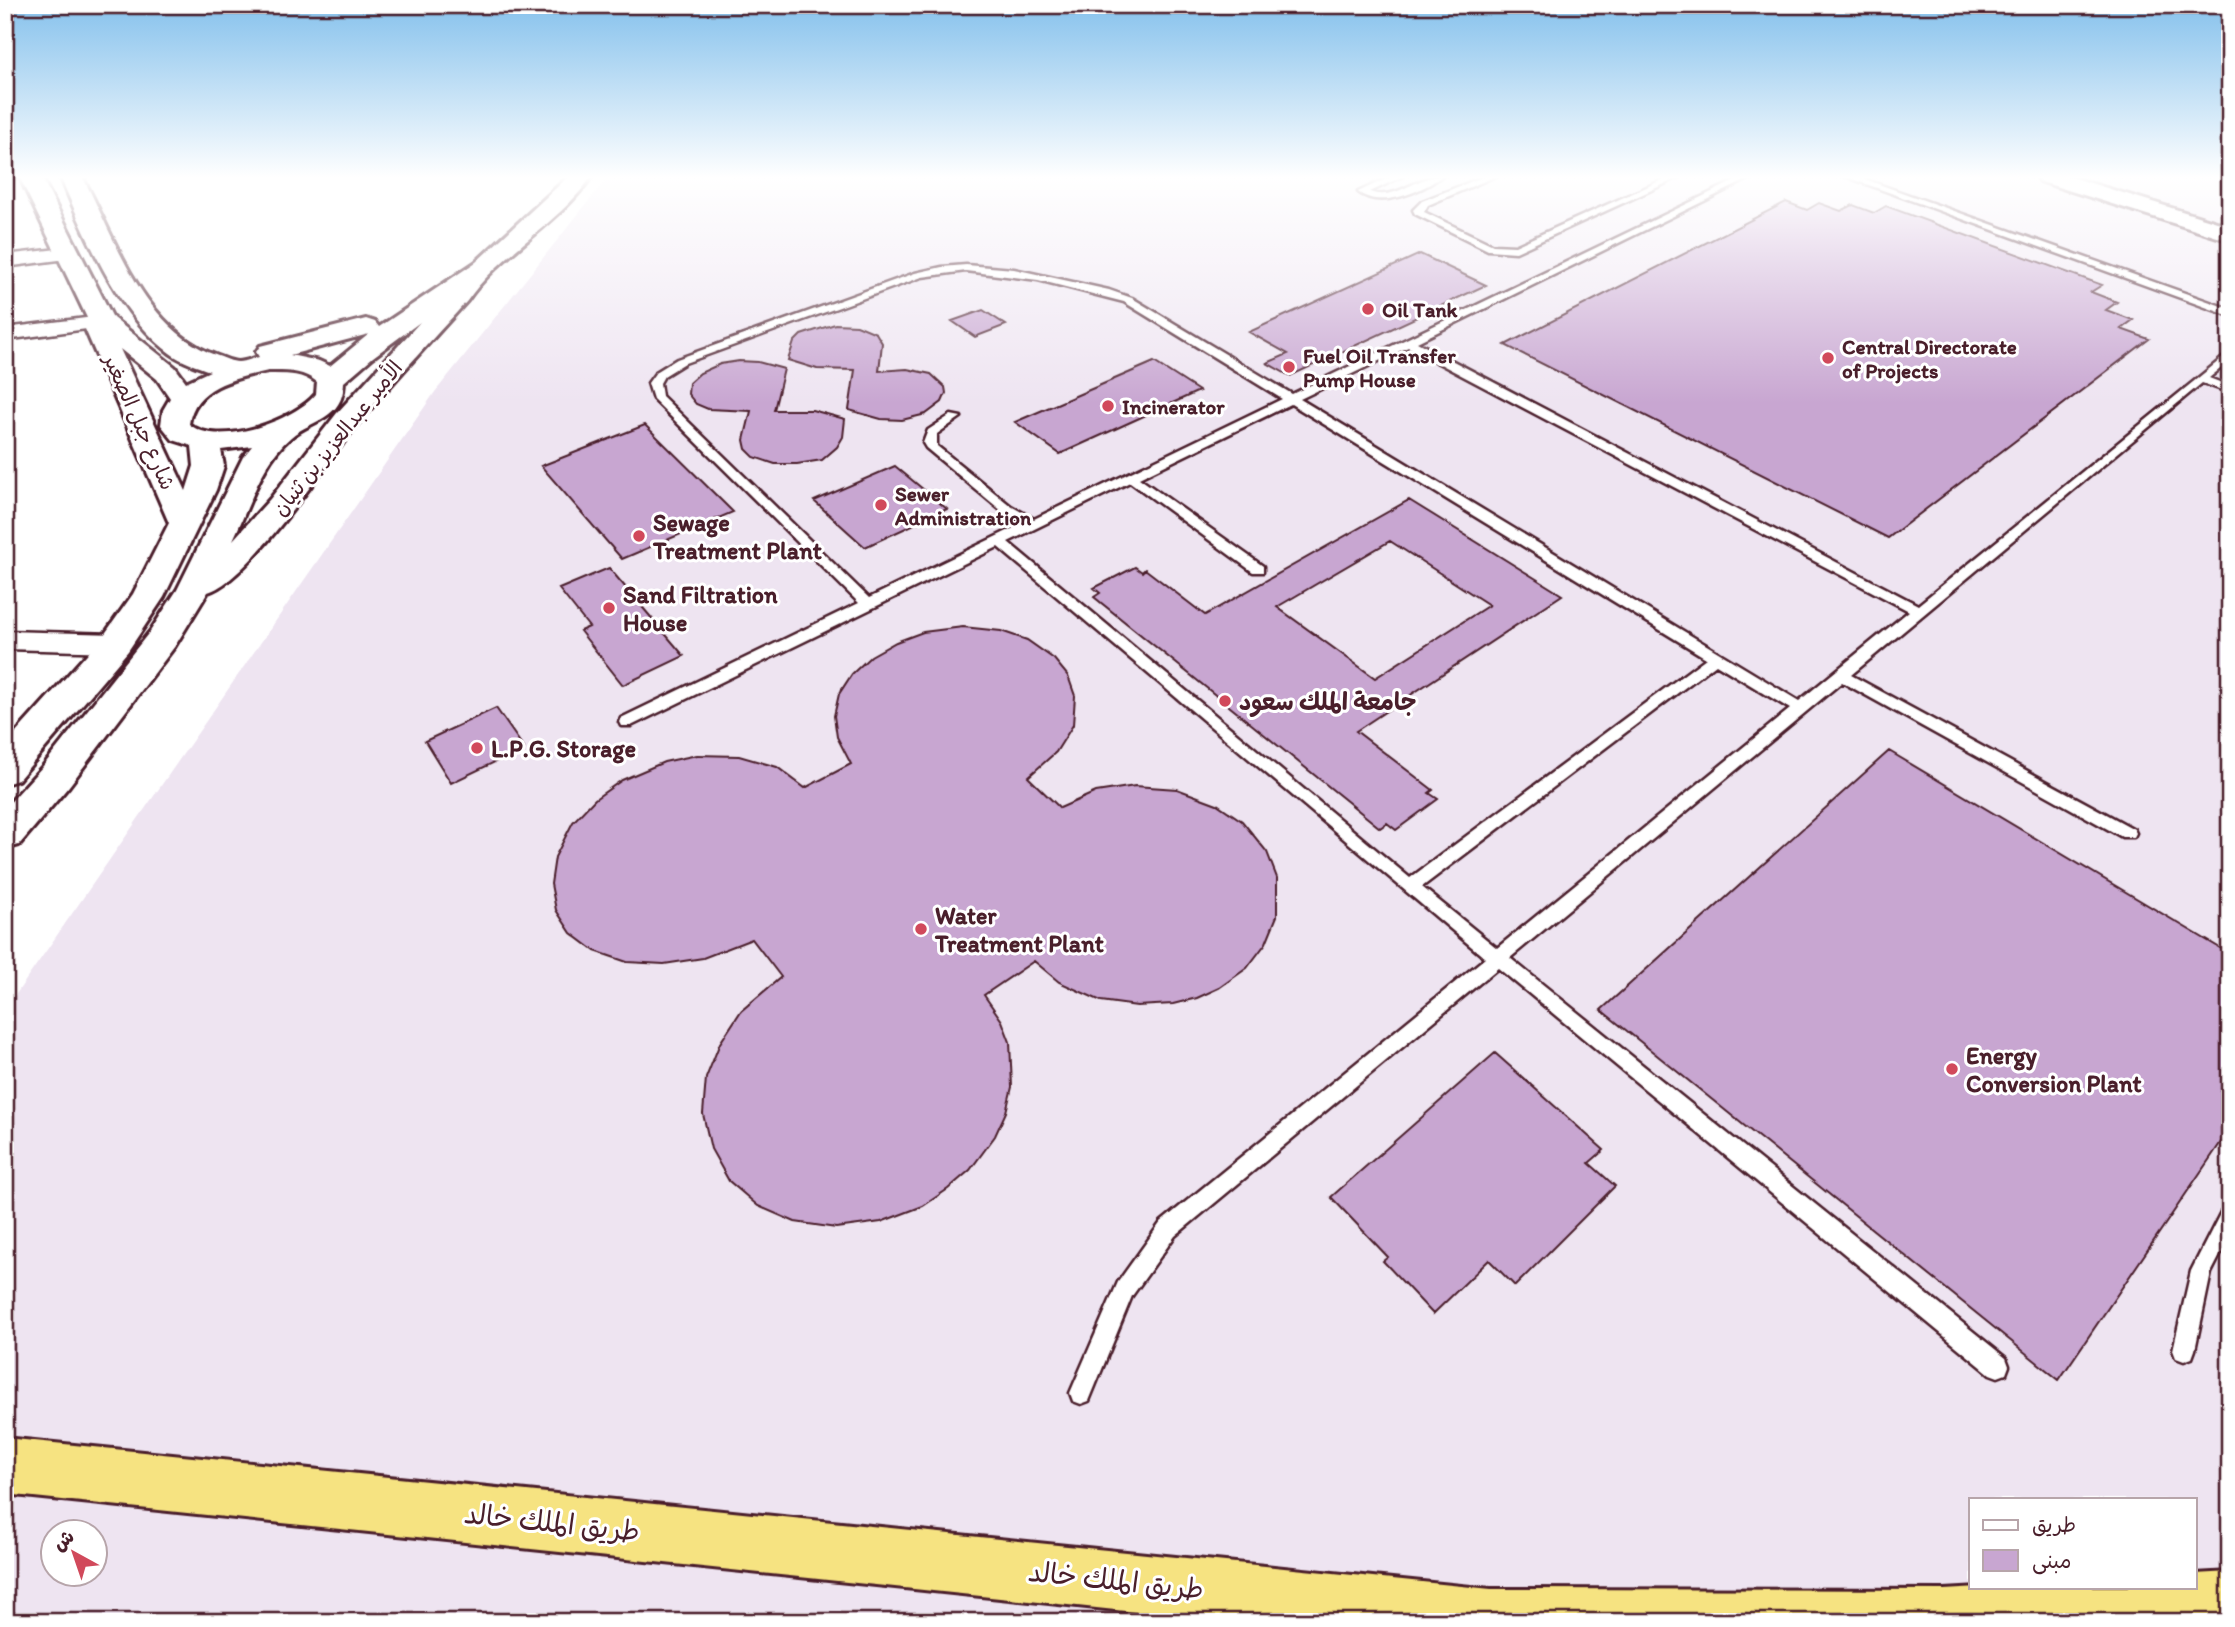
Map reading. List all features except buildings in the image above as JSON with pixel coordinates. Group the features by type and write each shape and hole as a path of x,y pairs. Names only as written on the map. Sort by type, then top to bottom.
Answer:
{"highway":[{"name":"طريق الملك خالد","path":"5,1466 1491,1619 1944,1620 2230,1602"}],"street":[{"path":"110,252 127,285 149,317 180,348 235,370"},
{"name":"الأمير عبدالعزيز بن ثنيان","path":"299,363 366,327 467,252"},
{"name":"الأمير عبدالعزيز بن ثنيان","path":"11,821 56,776 163,638 193,590 258,457 283,428 312,413 329,396 331,380 359,352 472,276 500,252"},
{"path":"5,261 67,254"},
{"name":"شارع جبل الصغير","path":"67,254 102,322 166,373 184,398"},
{"name":"الأمير عبدالعزيز بن ثنيان","path":"193,590 224,568 258,535 347,419 458,296 472,276"},
{"path":"5,334 102,322"},
{"name":"شارع جبل الصغير","path":"102,322 98,329 178,538"},
{"path":"180,348 225,354 286,350 366,327"},
{"path":"283,428 257,437 206,441 186,435 174,425 174,412 184,398 206,382 235,370 268,363 299,363 320,369 331,380"},
{"name":"شارع جبل الصغير","path":"178,538 201,490 209,466 206,441"},
{"path":"5,770 116,643 148,597 178,538"},
{"path":"5,640 116,643"}],"lane":[{"path":"626,722 1033,523 1293,401 1594,252"},
{"path":"2060,252 2230,313"},
{"path":"867,604 657,397 653,388 660,374 681,361 919,275 938,269 969,266 1122,298 1801,709"},
{"path":"1408,342 1919,611"},
{"path":"1081,1393 1125,1289 1168,1229 2230,355"},
{"path":"2201,379 2230,390"},
{"path":"955,417 932,432 929,443 932,449 1007,509 1033,523"},
{"path":"1130,477 1258,569"},
{"path":"999,541 1410,887 1998,1366"},
{"path":"1410,887 1716,657"},
{"path":"1842,676 2128,833"},
{"path":"2184,1350 2201,1271 2230,1215"}],"shaded area":[{"name":"جامعة الملك سعود","path":"548,252 2230,252 2230,1622 5,1622 5,1010 435,392"}],"place":[{"name":"Oil Tank","path":"1368,309"},
{"name":"Central Directorate of Projects","path":"1828,358"},
{"name":"Fuel Oil Transfer Pump House","path":"1289,367"},
{"name":"Incinerator","path":"1108,406"},
{"name":"Sewer Administration","path":"881,505"},
{"name":"Sewage Treatment Plant","path":"639,536"},
{"name":"Sand Filtration House","path":"609,608"},
{"name":"جامعة الملك سعود","path":"1225,701"},
{"name":"L.P.G. Storage","path":"477,748"},
{"name":"Water Treatment Plant","path":"921,929"},
{"name":"Energy Conversion Plant","path":"1952,1069"}]}
